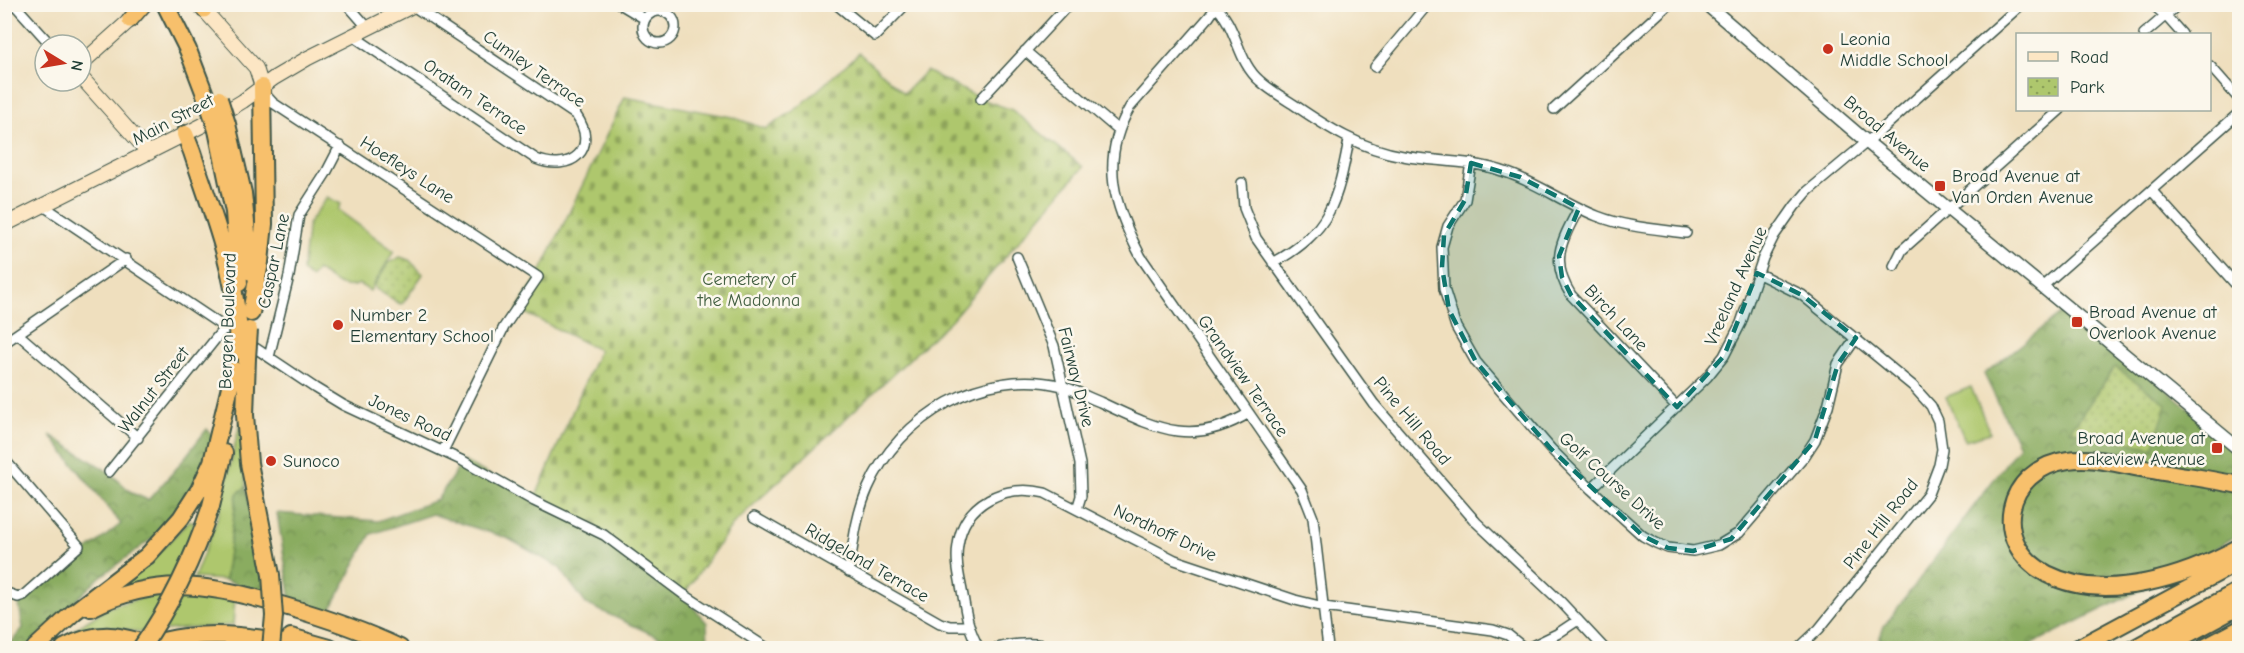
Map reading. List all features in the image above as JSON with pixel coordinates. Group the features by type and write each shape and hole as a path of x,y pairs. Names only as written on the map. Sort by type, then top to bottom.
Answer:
{"highway":[{"path":"130,20 144,4"},
{"name":"Bergen Boulevard","path":"165,4 214,102"},
{"name":"Bergen Boulevard","path":"178,4 201,51 222,127 234,212 249,463 271,575 274,616 271,648"},
{"path":"241,323 260,262 264,224 262,87"},
{"path":"185,134 228,267 241,323"},
{"name":"Bergen Boulevard","path":"234,370 242,354"},
{"path":"141,648 164,613 187,568 211,506 226,443 234,370"},
{"path":"35,648 67,621 74,612 147,556 189,508 204,481 215,452 234,370"},
{"path":"2237,482 2090,459 2061,461 2036,471 2023,483 2012,506 2011,527 2024,555 2037,568 2066,581 2091,586 2136,584 2167,578 2197,568 2240,547"},
{"path":"2078,648 2240,561"},
{"path":"67,621 114,598 135,591 165,586 196,585 236,592 301,610 400,648"},
{"path":"2135,648 2240,590"},
{"path":"2163,648 2240,606"},
{"path":"2204,648 2240,628"},
{"path":"134,648 162,645 211,634 290,637 330,648"},
{"path":"64,648 86,638 105,635 162,645"},
{"path":"250,637 302,648"}],"main road":[{"name":"Main Street","path":"4,225 45,207 217,118 308,58 414,5"},
{"path":"202,7 256,68 262,87"},
{"path":"93,53 130,20"},
{"path":"93,90 150,153"}],"street":[{"path":"14,4 40,33"},
{"path":"347,4 368,28"},
{"path":"620,4 645,20"},
{"path":"836,4 875,36 906,4"},
{"path":"981,99 1069,4"},
{"path":"1375,68 1428,4"},
{"path":"1554,109 1669,4"},
{"name":"Broad Avenue","path":"1706,4 1867,142 2240,450"},
{"name":"Vreeland Avenue","path":"1591,489 1707,378 1724,356 1741,323 1757,273 1774,236 1795,206 1809,191 2022,4"},
{"path":"2152,4 2181,33"},
{"path":"2145,33 2178,4"},
{"name":"Cumley Terrace","path":"414,5 576,115 585,137 581,152"},
{"path":"1025,51 1118,130 1130,107 1216,5 1227,19 1248,70 1312,119 1349,140 1384,152 1471,163 1502,171 1520,177 1579,208 1616,222 1686,233"},
{"name":"Oratam Terrace","path":"353,36 536,159 564,164 581,152"},
{"path":"2211,67 2240,100"},
{"name":"Hoefleys Lane","path":"262,87 270,101 538,277 504,327 443,451"},
{"path":"1894,266 1902,250 2059,111"},
{"path":"2043,286 2240,112"},
{"name":"Grandview Terrace","path":"1118,130 1114,144 1113,176 1121,215 1129,234 1141,257 1302,490 1309,504 1313,518 1329,648"},
{"path":"1273,263 1305,244 1322,223 1338,190 1349,140"},
{"name":"Caspar Lane","path":"268,357 289,276 299,215 340,146"},
{"name":"Golf Course Drive","path":"1471,163 1465,200 1448,226 1442,247 1444,289 1449,310 1465,346 1476,362 1551,449 1591,489 1643,536 1668,548 1693,551 1706,549 1731,539 1739,533 1804,457 1815,440 1828,406 1838,364 1856,338"},
{"name":"Pine Hill Road","path":"1242,183 1244,208 1256,238 1382,413 1476,522 1561,602 1604,648"},
{"path":"2152,191 2240,289"},
{"name":"Jones Road","path":"45,207 126,259 241,323 268,357 344,405 443,451 534,501 604,535 683,594 767,648"},
{"name":"Birch Lane","path":"1579,208 1561,244 1559,265 1565,286 1677,406"},
{"name":"Fairway Drive","path":"1017,257 1049,330 1063,387 1080,464 1081,496 1077,509"},
{"path":"4,343 126,259"},
{"name":"Pine Hill Road","path":"1757,273 1802,295 1918,390 1931,406 1941,435 1939,465 1928,494 1819,629 1799,648"},
{"name":"Walnut Street","path":"109,472 241,323"},
{"path":"18,334 138,438"},
{"path":"849,572 857,522 868,487 886,455 910,428 942,405 976,390 1024,382 1048,383 1063,387 1146,423 1184,432 1211,431 1249,413"},
{"path":"4,459 79,546 24,595 16,597 4,592"},
{"name":"Nordhoff Drive","path":"979,648 968,626 957,564 958,545 965,524 979,506 999,494 1022,489 1045,494 1176,560 1296,600 1324,607 1493,630 1509,635 1524,648"},
{"name":"Ridgeland Terrace","path":"754,517 940,623 950,626 968,626"},
{"path":"1528,648 1557,634 1578,620"},
{"path":"998,648 1020,643 1058,648"}],"highlighted area":[{"path":"1471,163 1520,177 1579,208 1559,256 1562,277 1571,295 1677,407 1724,356 1757,273 1802,295 1856,338 1838,364 1815,440 1731,539 1693,551 1668,548 1643,536 1551,449 1476,362 1449,310 1442,267 1444,235 1465,200"}],"green space":[{"name":"Cemetery of the Madonna","path":"859,53 904,93 926,71 981,99 1012,110 1083,167 951,320 734,523 683,595 604,535 534,501 599,350 517,309 538,277 625,97 732,117 766,129 799,107"},
{"path":"327,197 341,204 338,210 394,251 370,291 359,284 342,285 317,270 311,278 302,271 308,224"},
{"path":"400,257 409,260 423,274 400,304 376,289 375,285 388,263"},
{"path":"2068,308 2239,450 2239,471 2221,485 2239,490 2239,534 2173,574 2024,648 1876,648 1884,626 2019,446 1984,374","holes":["2115,367 2120,372 2153,448 2070,429"]},
{"path":"2115,367 2167,404 2153,448 2069,430"},
{"path":"1971,387 1990,433 1965,440 1946,397"},
{"path":"240,423 246,487 237,494 225,580 194,578 219,514"},
{"path":"207,429 213,437 193,487 158,534 100,577 26,648 7,648 23,628 19,604 121,524 50,435 109,472 132,493 148,500"},
{"path":"463,461 604,535 683,595 707,623 708,648 676,648 667,641 586,604 559,567 507,538 432,514 371,534 327,616 292,606 277,513 378,521 437,500"},
{"path":"246,487 266,594 225,580 237,494"},
{"path":"190,520 195,523 171,580 115,589 159,552"},
{"path":"164,592 235,598 233,625 139,632 107,626 66,635 109,607"},
{"path":"220,641 263,646 263,648 188,648"}],"place":[{"name":"Leonia Middle School","path":"1828,49"},
{"name":"Broad Avenue at Van Orden Avenue","path":"1940,186"},
{"name":"Broad Avenue at Overlook Avenue","path":"2077,322"},
{"name":"Number 2 Elementary School","path":"338,325"},
{"name":"Broad Avenue at Lakeview Avenue","path":"2217,448"},
{"name":"Sunoco","path":"271,461"}]}
